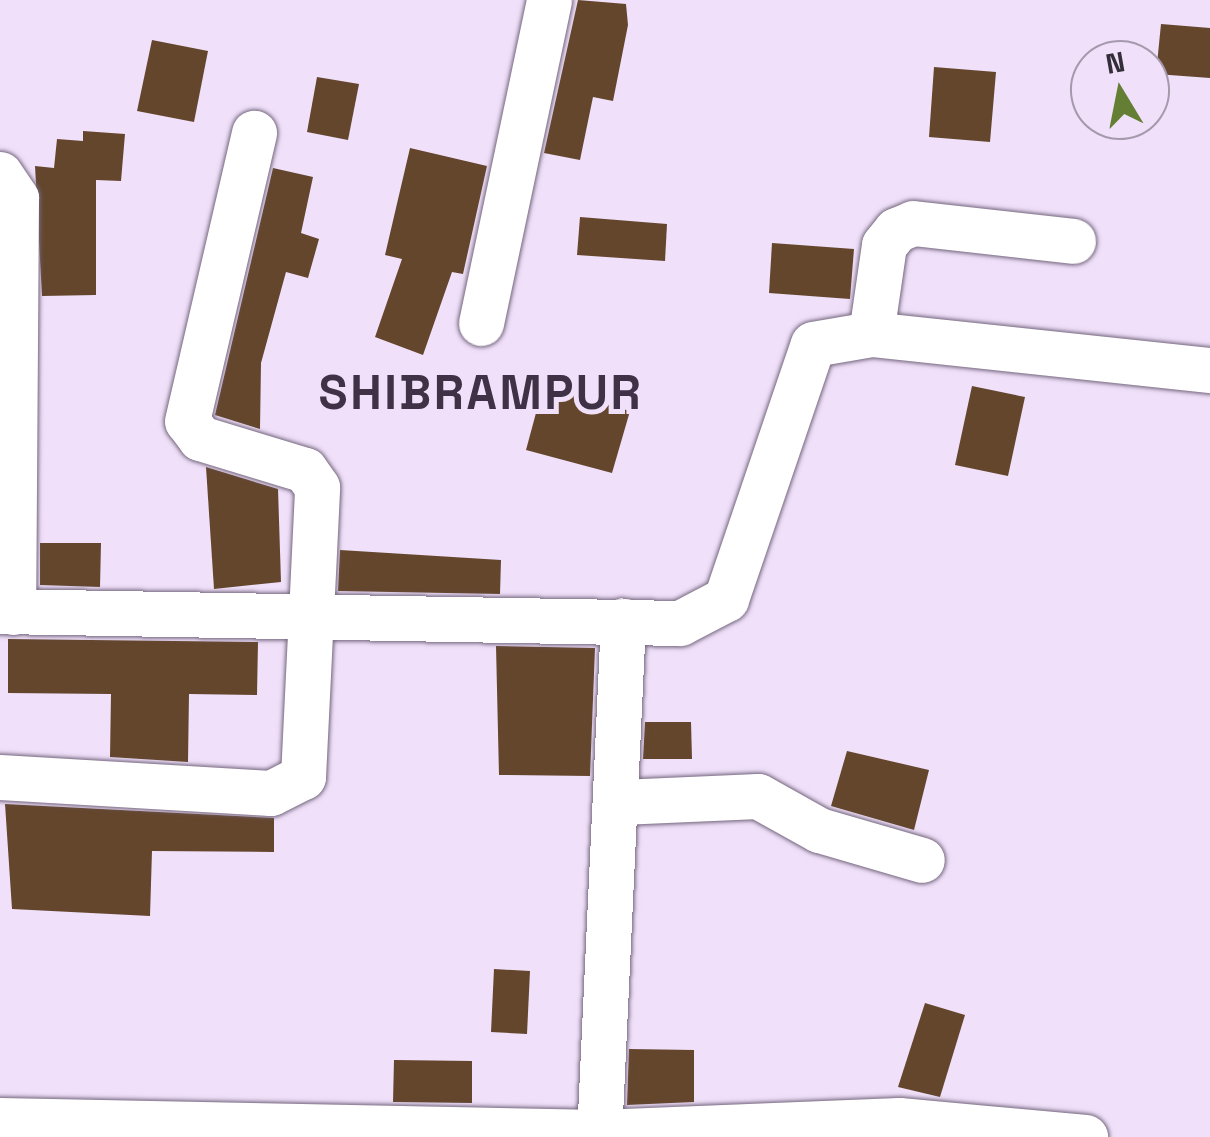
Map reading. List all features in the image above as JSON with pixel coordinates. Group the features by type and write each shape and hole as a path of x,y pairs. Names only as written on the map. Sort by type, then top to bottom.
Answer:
{"street":[{"path":"481,322 549,0"},
{"path":"0,777 291,788 303,777 317,618 317,486 304,470 200,438 187,421 254,133"},
{"path":"0,174 16,198 6,612 680,623 726,598 802,359 813,344 871,334 1210,370"},
{"path":"871,334 884,246 896,230 913,223 1073,242"},
{"path":"599,1134 620,802 623,621"},
{"path":"620,802 758,796 819,830 922,860"},
{"path":"0,1120 285,1131 599,1134 899,1120 1084,1137"}],"building":[{"path":"578,0 626,4 628,25 613,101 593,97 580,160 544,153"},
{"path":"1161,24 1210,28 1210,78 1170,75 1170,40 1159,40"},
{"path":"152,40 208,51 194,122 137,111"},
{"path":"934,67 996,72 990,142 929,137"},
{"path":"317,77 359,84 348,140 307,132"},
{"path":"83,131 125,134 121,181 96,180 96,295 42,296 35,166 54,168 57,139 83,141"},
{"path":"410,148 487,166 463,274 452,272 423,355 375,337 402,259 385,255"},
{"path":"273,168 313,177 301,233 319,239 308,278 286,272 261,363 260,429 215,415"},
{"path":"580,217 667,224 665,261 577,255"},
{"path":"772,243 854,249 850,299 769,293"},
{"path":"972,386 1025,397 1008,476 955,465"},
{"path":"543,387 630,411 612,473 526,450"},
{"path":"206,467 278,489 281,582 214,589"},
{"path":"40,543 101,543 100,587 40,585"},
{"path":"340,550 501,560 500,594 338,591"},
{"path":"8,639 258,642 257,695 189,694 188,762 110,757 111,694 8,693"},
{"path":"496,646 595,648 590,776 499,775"},
{"path":"645,722 691,722 692,759 643,759"},
{"path":"847,751 929,770 914,830 831,806"},
{"path":"5,804 274,818 274,852 152,851 150,916 12,909"},
{"path":"494,969 530,971 527,1034 491,1032"},
{"path":"925,1003 965,1015 940,1097 898,1087"},
{"path":"629,1049 694,1050 694,1102 627,1105"},
{"path":"394,1060 472,1061 472,1103 393,1102"}],"district":[{"name":"SHIBRAMPUR","path":"481,393"}]}
